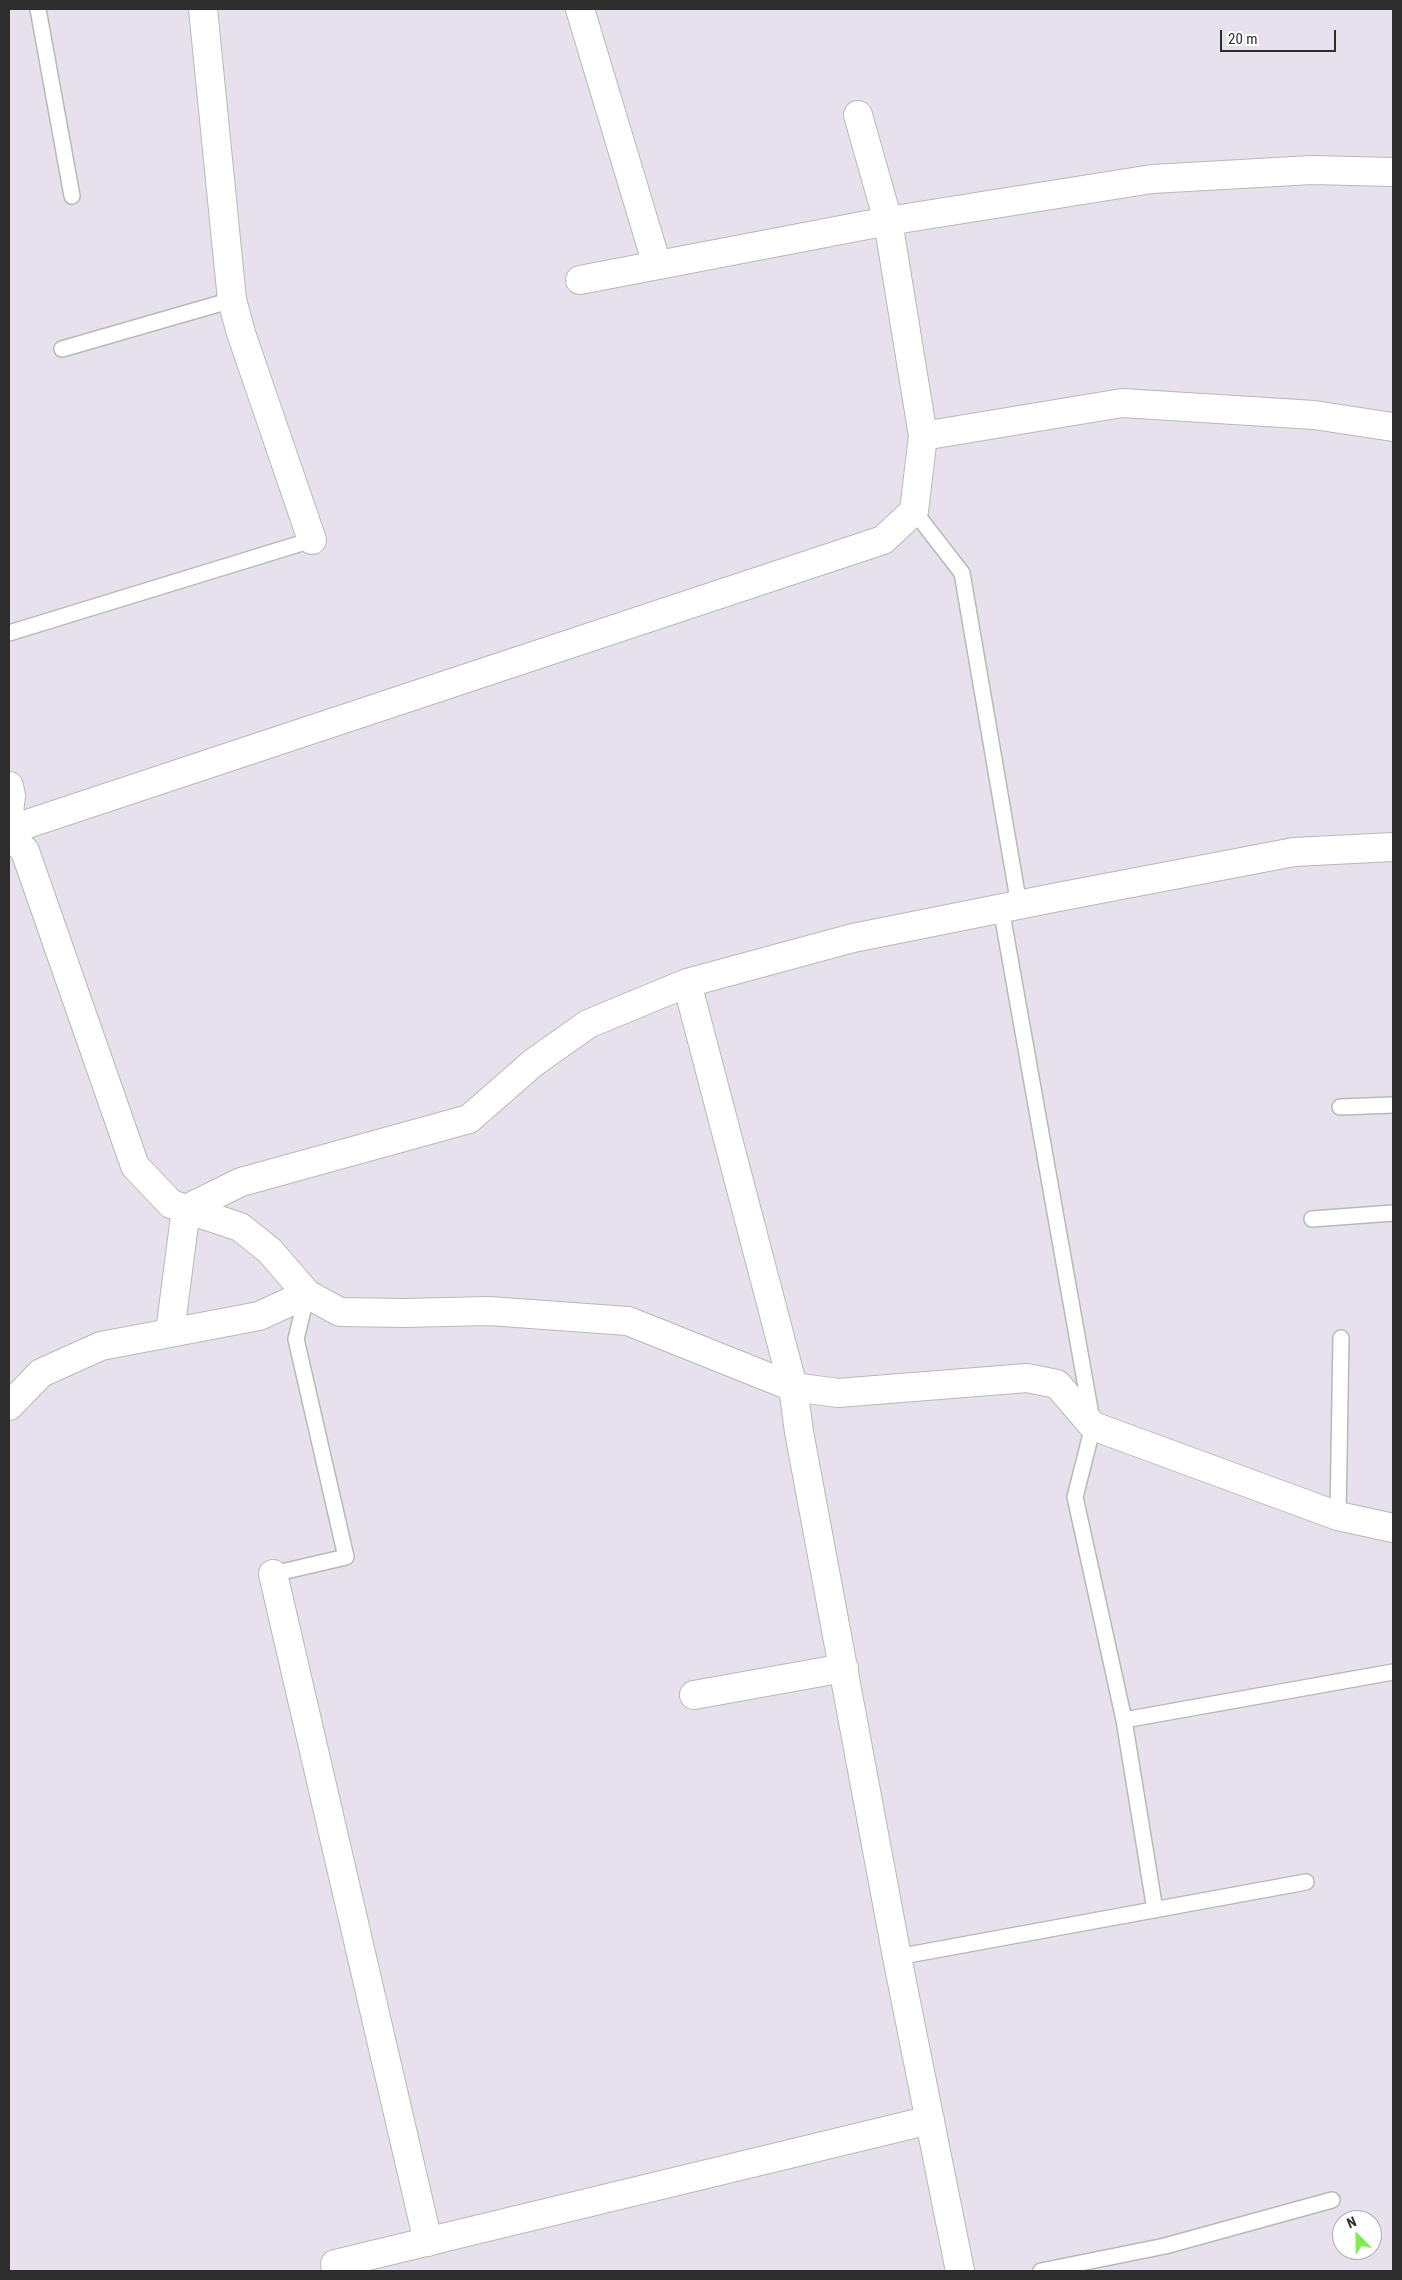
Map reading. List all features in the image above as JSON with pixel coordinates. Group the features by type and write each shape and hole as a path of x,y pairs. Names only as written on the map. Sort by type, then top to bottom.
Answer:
{"street":[{"path":"203,9 232,300 241,333 312,540"},
{"path":"580,9 657,265"},
{"path":"9,830 883,540 914,511 923,436 888,220 858,115"},
{"path":"580,280 888,220 1152,179 1312,170 1393,172"},
{"path":"923,436 1122,403 1314,415 1393,427"},
{"path":"9,786 12,796 9,812"},
{"path":"9,834 25,851 135,1166 171,1204 240,1227 270,1251 307,1294 340,1312 489,1311 628,1320 793,1387 838,1393 1027,1378 1057,1384 1093,1426 1338,1516 1393,1528"},
{"path":"186,1209 241,1182 469,1119 533,1063 588,1024 687,983 853,938 1294,852 1393,847"},
{"path":"687,983 793,1387 799,1432 897,1957 960,2271"},
{"path":"170,1332 186,1209"},
{"path":"9,1406 41,1373 101,1346 258,1316 307,1294"},
{"path":"273,1574 428,2242"},
{"path":"694,1695 844,1668"},
{"path":"336,2271 335,2264 930,2120"}],"lane":[{"path":"38,9 72,196"},
{"path":"62,349 232,300"},
{"path":"914,511 962,573 1010,907 1093,1426 1075,1497 1124,1720 1155,1910"},
{"path":"9,633 312,540"},
{"path":"1340,1106 1393,1105"},
{"path":"1312,1219 1393,1213"},
{"path":"273,1574 346,1557 296,1339 307,1294"},
{"path":"1338,1516 1341,1338"},
{"path":"1124,1720 1393,1672"},
{"path":"897,1957 1306,1882"},
{"path":"1042,2271 1165,2246 1332,2200"}]}
